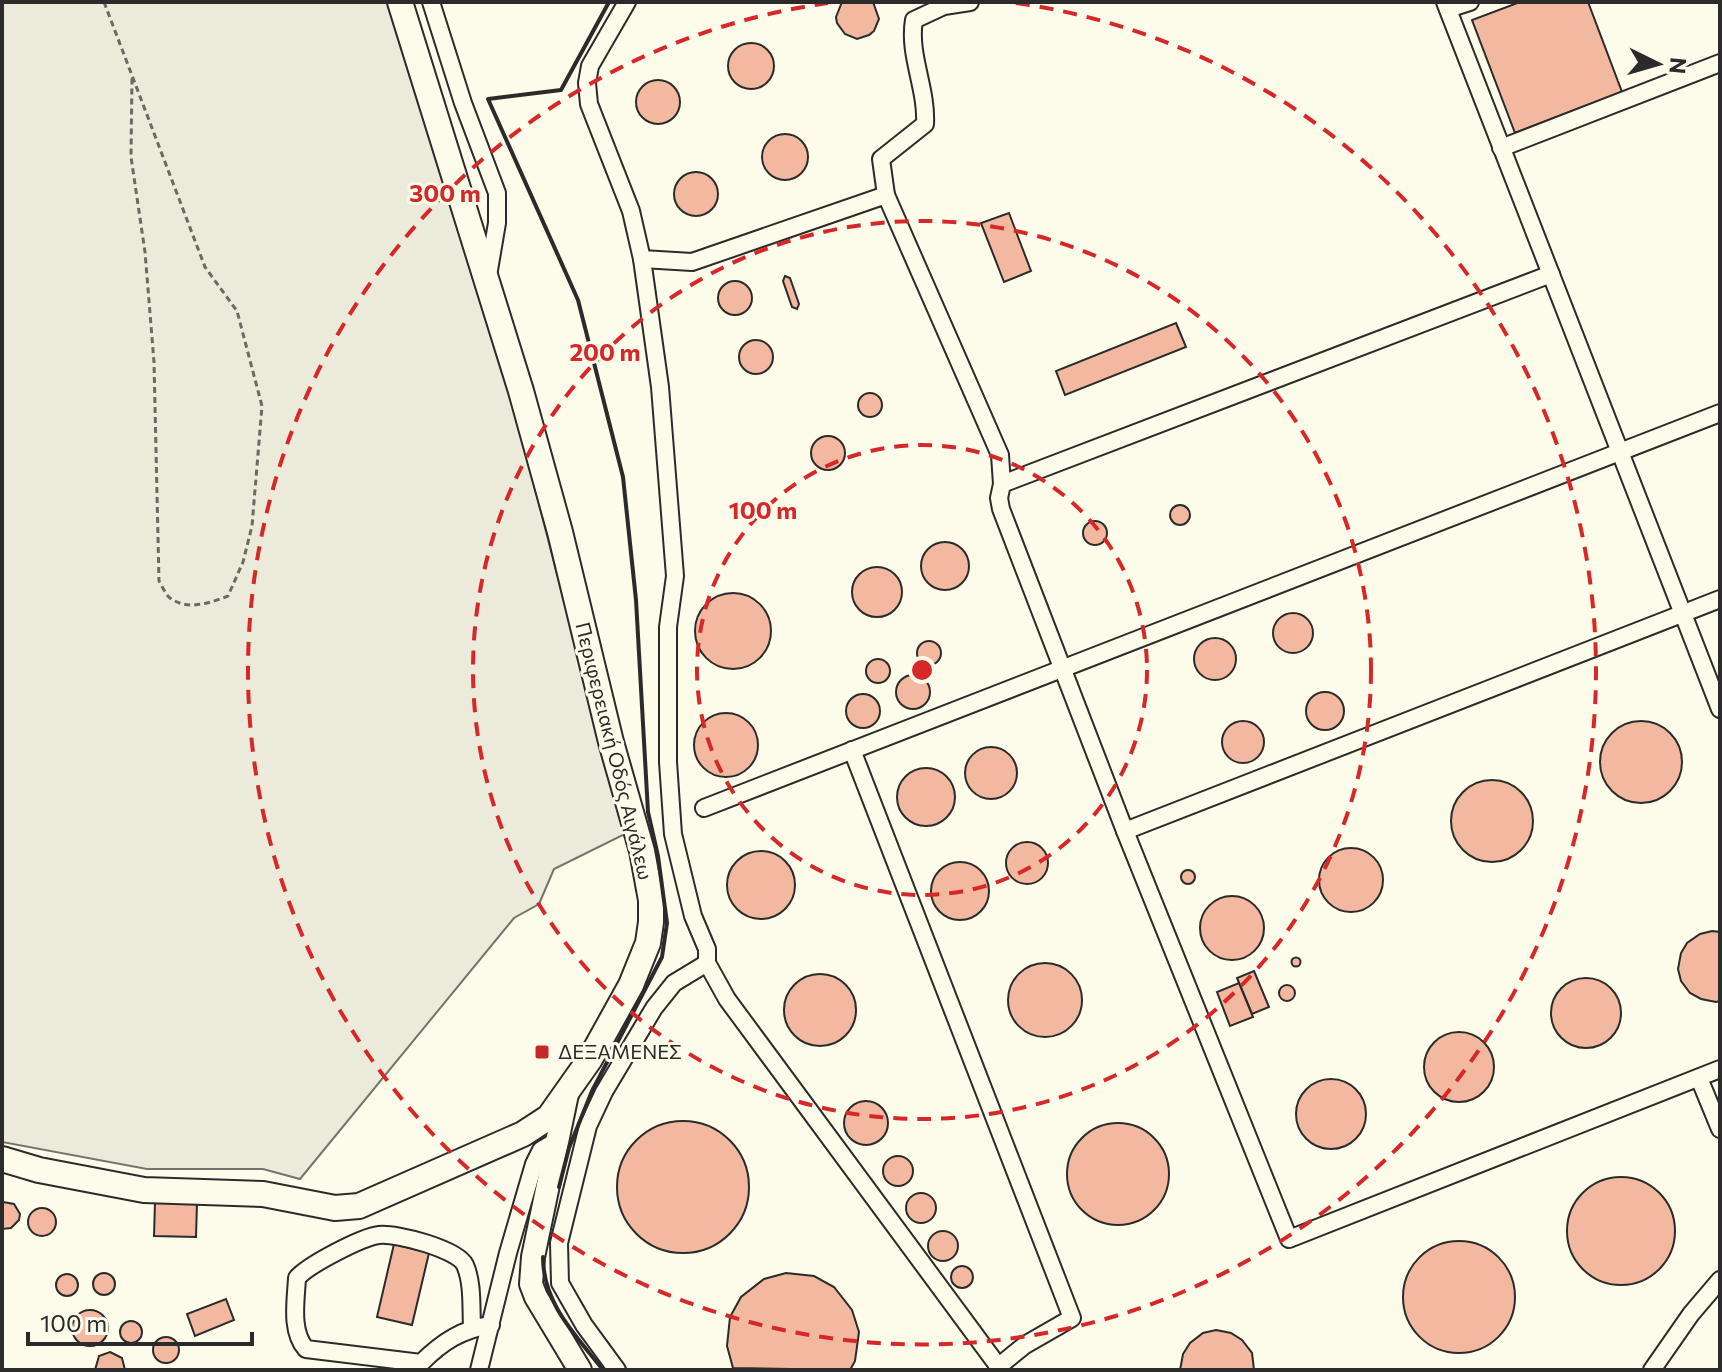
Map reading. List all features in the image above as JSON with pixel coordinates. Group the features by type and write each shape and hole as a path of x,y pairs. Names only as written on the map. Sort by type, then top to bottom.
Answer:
{"highway":[{"name":"Περιφερειακή Οδός Αιγάλεω","path":"2,1159 39,1170 144,1190 263,1194 335,1208 359,1206 523,1134 549,1117 567,1094 631,985 648,943 651,900 642,851 611,742 560,532 521,391 400,2"}],"main road":[{"path":"567,1094 533,1257 531,1284 542,1309 580,1370"}],"street":[{"path":"431,2 463,103 497,193 497,223 487,281"},
{"path":"627,2 590,66 587,83 589,104 631,211 642,259 660,387 675,576 668,627 668,762 673,834 693,916 707,949 707,963 727,999 1000,1368 1025,1345 1072,1318 852,750"},
{"path":"970,2 940,4 914,20 911,37 926,102 925,124 881,159 886,195 1000,455 1001,509 1125,831 1289,1239 1720,1069"},
{"path":"1470,2 1446,6 1720,709"},
{"path":"1501,148 1720,63"},
{"path":"642,259 692,262 886,195"},
{"path":"1002,484 1551,274"},
{"path":"704,808 1720,413"},
{"path":"1125,831 1720,599"},
{"path":"617,1370 584,1325 560,1283 559,1243 588,1126 604,1092 654,1008 674,983 707,963"},
{"path":"1699,1078 1720,1129"},
{"path":"479,1370 534,1164 541,1150 556,1141"},
{"path":"472,1327 469,1282 464,1263 447,1250 378,1235 317,1261 297,1278 295,1317 299,1341 306,1349 421,1363 436,1347 472,1327 491,1325"},
{"path":"1652,1370 1691,1314 1720,1280"}],"path":[{"path":"104,2 205,267 237,311 262,406 252,526 243,562 228,596 207,604 190,605 169,598 159,581 154,362 145,252 131,157 132,78"}],"shaded area":[{"path":"2,2 388,2 507,379 627,833 554,869 539,904 514,918 300,1179 263,1169 147,1169 2,1142"}],"building":[{"path":"842,2 873,2 879,19 874,31 857,39 845,34 836,17"},
{"path":"1520,2 1588,2 1622,92 1515,133 1472,20"},
{"path":"751,43 767,50 774,66 767,82 751,89 735,82 728,66 735,50"},
{"path":"658,80 674,86 680,102 674,118 658,124 642,118 636,102 642,86"},
{"path":"785,134 801,141 808,157 801,173 785,180 769,173 762,157 769,141"},
{"path":"696,172 712,178 718,194 712,210 696,216 680,210 674,194 680,178"},
{"path":"1009,213 1031,271 1004,282 981,223"},
{"path":"785,276 790,278 799,304 797,309 792,307 783,281"},
{"path":"735,281 747,286 752,298 747,310 735,315 723,310 718,298 723,286"},
{"path":"1176,323 1186,347 1065,395 1056,371"},
{"path":"756,340 768,345 773,357 768,369 756,374 744,369 739,357 744,345"},
{"path":"870,393 881,400 882,405 875,416 870,417 859,410 858,405 865,394"},
{"path":"828,436 840,441 845,453 840,465 828,470 816,465 811,453 816,441"},
{"path":"1176,505 1184,505 1190,515 1184,525 1176,525 1170,519 1170,511"},
{"path":"1095,521 1104,524 1107,533 1104,542 1095,545 1086,542 1083,533 1086,524"},
{"path":"945,542 962,549 969,566 962,583 945,590 928,583 921,566 928,549"},
{"path":"877,567 894,575 902,592 894,609 877,617 860,609 852,592 860,575"},
{"path":"733,593 748,596 760,604 768,616 771,631 768,646 760,658 748,666 733,669 718,666 706,658 698,646 695,631 698,616 706,604 718,596"},
{"path":"1293,613 1307,619 1313,633 1307,647 1293,653 1279,647 1273,633 1279,619"},
{"path":"1215,638 1230,644 1236,659 1230,674 1215,680 1200,674 1194,659 1200,644"},
{"path":"924,641 934,641 941,648 941,658 934,665 924,665 917,658 917,648"},
{"path":"873,659 883,659 890,666 890,676 883,683 873,683 866,676 866,666"},
{"path":"913,675 925,680 930,692 925,704 913,709 901,704 896,692 901,680"},
{"path":"1325,692 1339,697 1344,711 1339,725 1325,730 1311,725 1306,711 1311,697"},
{"path":"863,694 875,699 880,711 875,723 863,728 851,723 846,711 851,699"},
{"path":"720,713 732,713 749,722 756,733 756,757 749,768 732,777 720,777 708,772 699,763 694,751 694,739 699,727 708,718"},
{"path":"1243,721 1258,727 1264,742 1258,757 1243,763 1228,757 1222,742 1228,727"},
{"path":"1641,721 1657,724 1670,733 1679,746 1682,762 1679,778 1670,791 1657,800 1641,803 1625,800 1612,791 1603,778 1600,762 1603,746 1612,733 1625,724"},
{"path":"991,747 1009,755 1017,773 1009,791 991,799 973,791 965,773 973,755"},
{"path":"926,768 946,777 955,797 946,817 926,826 906,817 897,797 906,777"},
{"path":"1492,780 1508,783 1521,792 1530,805 1533,821 1530,837 1521,850 1508,859 1492,862 1476,859 1463,850 1454,837 1451,821 1454,805 1463,792 1476,783"},
{"path":"1027,842 1042,848 1048,863 1042,878 1027,884 1012,878 1006,863 1012,848"},
{"path":"1351,848 1369,854 1377,862 1383,880 1377,898 1369,906 1351,912 1333,906 1325,898 1319,880 1325,862 1333,854"},
{"path":"754,851 768,851 780,856 790,866 795,885 790,904 780,914 768,919 754,919 742,914 732,904 727,892 727,878 732,866 742,856"},
{"path":"960,862 980,871 989,891 980,911 960,920 940,911 931,891 940,871"},
{"path":"1188,870 1195,877 1188,884 1181,877"},
{"path":"1232,896 1250,902 1258,910 1264,928 1258,946 1250,954 1232,960 1214,954 1206,946 1200,928 1206,910 1214,902"},
{"path":"1720,932 1720,1001 1716,1002 1690,993 1681,981 1678,969 1687,943 1700,934"},
{"path":"1296,958 1300,962 1296,966 1292,962"},
{"path":"1045,963 1066,969 1076,979 1082,1000 1076,1021 1066,1031 1045,1037 1024,1031 1014,1021 1008,1000 1014,979 1024,969"},
{"path":"1254,971 1269,1007 1252,1014 1237,978"},
{"path":"827,974 846,984 854,996 854,1024 846,1036 834,1044 813,1046 794,1036 786,1024 784,1003 794,984 806,976"},
{"path":"1586,978 1611,988 1621,1013 1611,1038 1586,1048 1561,1038 1551,1013 1561,988"},
{"path":"1239,983 1253,1017 1230,1026 1217,992"},
{"path":"1287,985 1293,987 1293,999 1287,1001 1281,999 1279,993 1281,987"},
{"path":"1459,1032 1484,1042 1494,1067 1484,1092 1459,1102 1434,1092 1424,1067 1434,1042"},
{"path":"1331,1079 1356,1089 1366,1114 1356,1139 1331,1149 1306,1139 1296,1114 1306,1089"},
{"path":"866,1101 881,1108 888,1123 881,1138 866,1145 851,1138 844,1123 851,1108"},
{"path":"683,1121 720,1132 738,1150 749,1187 738,1224 720,1242 683,1253 646,1242 628,1224 617,1187 628,1150 646,1132"},
{"path":"1118,1123 1137,1127 1154,1138 1165,1155 1169,1174 1165,1193 1154,1210 1137,1221 1118,1225 1099,1221 1082,1210 1071,1193 1067,1174 1071,1155 1082,1138 1099,1127"},
{"path":"898,1156 909,1160 913,1171 909,1182 898,1186 887,1182 883,1171 887,1160"},
{"path":"1621,1177 1642,1181 1659,1193 1671,1210 1675,1231 1671,1252 1659,1269 1642,1281 1621,1285 1600,1281 1583,1269 1571,1252 1567,1231 1571,1210 1583,1193 1600,1181"},
{"path":"921,1193 932,1197 936,1208 932,1219 921,1223 910,1219 906,1208 910,1197"},
{"path":"3,1202 14,1204 20,1214 19,1220 11,1228 2,1229"},
{"path":"155,1202 197,1203 196,1237 154,1236"},
{"path":"42,1208 52,1212 56,1222 52,1232 42,1236 32,1232 28,1222 32,1212"},
{"path":"943,1231 954,1235 958,1246 954,1257 943,1261 932,1257 928,1246 932,1235"},
{"path":"1459,1241 1480,1246 1498,1258 1510,1276 1515,1297 1510,1318 1498,1336 1480,1348 1459,1353 1438,1348 1420,1336 1408,1318 1403,1297 1408,1276 1420,1258 1438,1246"},
{"path":"394,1244 429,1253 412,1325 377,1317"},
{"path":"962,1266 970,1269 973,1277 970,1285 962,1288 954,1285 951,1277 954,1269"},
{"path":"104,1273 112,1276 115,1284 112,1292 104,1295 96,1292 93,1284 96,1276"},
{"path":"786,1273 814,1276 834,1287 852,1310 859,1332 855,1361 850,1370 733,1368 727,1346 730,1317 741,1297 764,1279"},
{"path":"67,1274 75,1277 78,1285 75,1293 67,1296 59,1293 56,1285 59,1277"},
{"path":"226,1299 234,1320 195,1336 187,1314"},
{"path":"90,1310 103,1315 108,1328 103,1341 90,1346 77,1341 72,1328 77,1315"},
{"path":"131,1321 139,1324 142,1332 139,1340 131,1343 123,1340 120,1332 123,1324"},
{"path":"1216,1330 1231,1333 1242,1340 1252,1353 1254,1370 1180,1370 1183,1354 1190,1343 1203,1333"},
{"path":"166,1337 175,1341 179,1350 175,1359 166,1363 157,1359 153,1350 157,1341"},
{"path":"110,1352 122,1358 125,1370 95,1370 99,1356"}],"wall":[{"path":"559,1187 569,1148 592,1091 662,957 667,923 658,856 648,812 636,600 623,477 578,300 488,99 561,90 609,2"},
{"path":"543,1257 548,1289 562,1318 603,1370"}],"place":[{"name":"ΔΕΞΑΜΕΝΕΣ","path":"542,1052"}]}
